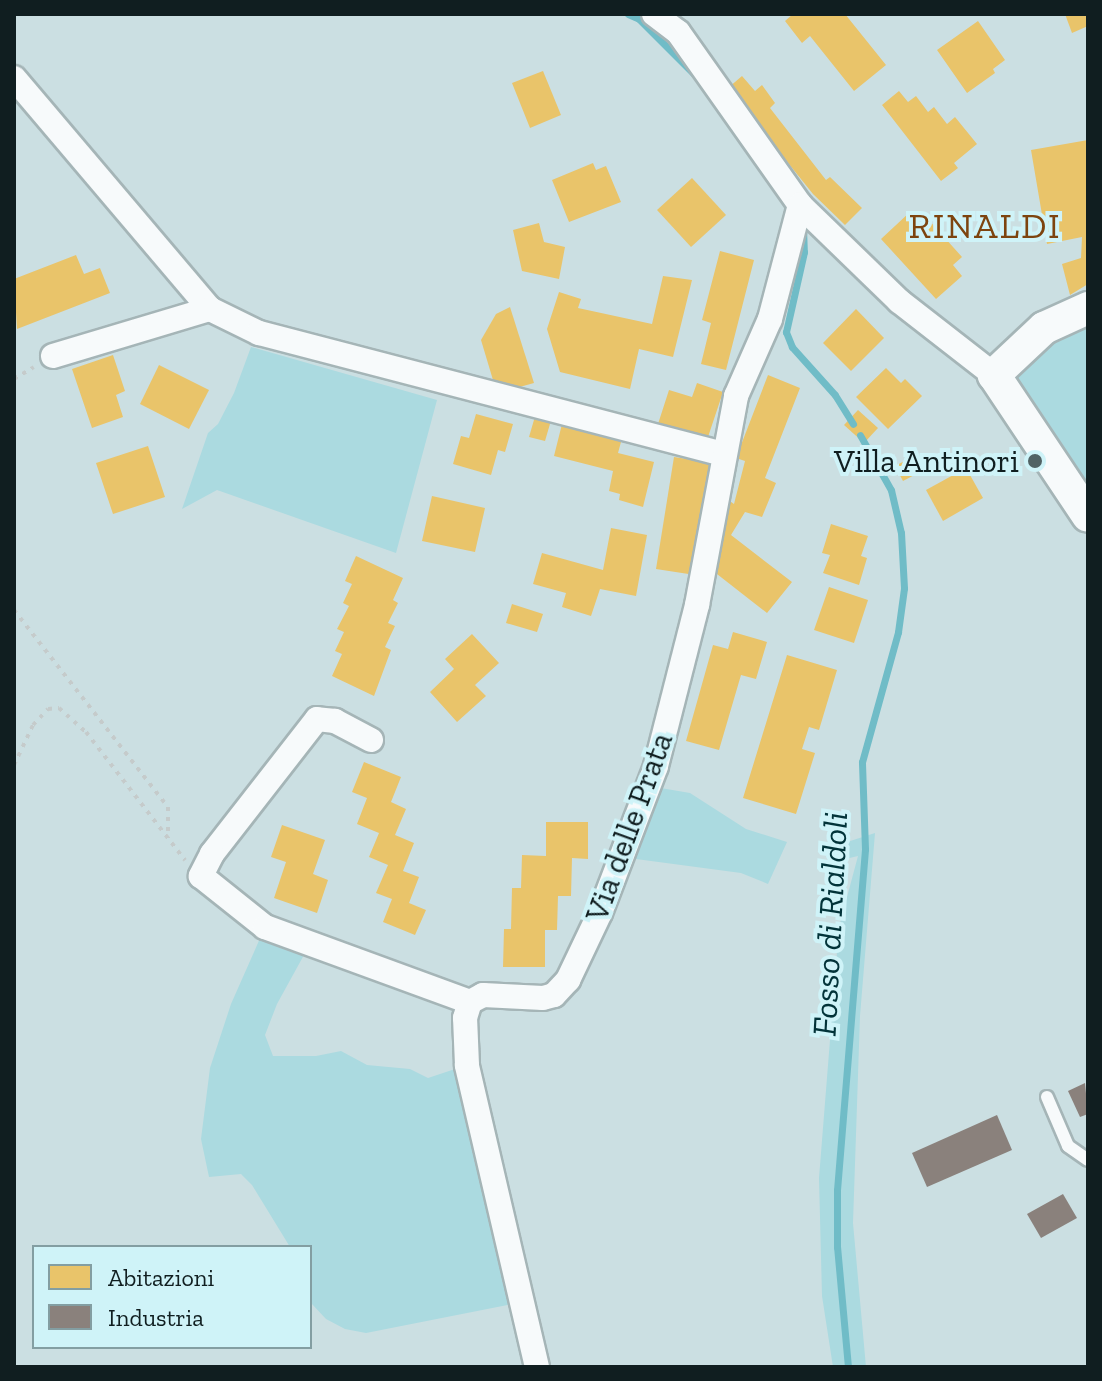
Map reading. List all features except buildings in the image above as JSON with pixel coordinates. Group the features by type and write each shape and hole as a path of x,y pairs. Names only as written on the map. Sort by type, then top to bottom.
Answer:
{"street":[{"path":"654,14 678,32 800,205 899,301 994,375 1088,516"},
{"path":"14,78 210,309 259,333 722,454"},
{"name":"Via delle Prata","path":"470,1002 483,995 543,998 554,995 568,980 600,913 656,766 697,605 722,454 736,396 770,319 800,205"},
{"path":"994,375 1044,328 1088,308"},
{"path":"53,356 210,309"},
{"path":"371,740 335,721 317,719 212,854 201,876 265,927 470,1002 465,1018 467,1065 537,1367"}],"lane":[{"path":"1047,1097 1068,1146 1088,1160"}],"path":[{"path":"14,610 168,807 168,839"},
{"path":"14,765 33,725 48,709 59,708 86,732 168,839 201,876"}],"shaded area":[{"path":"1088,308 1088,516 994,375"},
{"path":"251,347 437,400 396,553 217,490 182,509 208,433 218,424 234,393"},
{"path":"649,786 690,793 746,829 787,842 768,884 741,873 621,857"},
{"path":"875,833 860,1016 853,1223 866,1367 833,1367 822,1296 819,1178 839,927 858,856 841,860 844,843"},
{"path":"265,927 310,944 277,1004 265,1035 273,1056 316,1056 341,1051 367,1065 410,1069 428,1078 467,1065 522,1302 366,1333 345,1329 326,1319 312,1304 312,1245 289,1245 252,1185 241,1174 209,1177 201,1139 210,1068 231,1004"}],"waterway":[{"path":"628,14 639,19 697,77"},
{"path":"803,227 804,252 786,332 792,347 835,395 853,424"},
{"name":"Fosso di Rialdoli","path":"848,1367 837,1247 837,1190 865,849 862,762 898,632 904,588 901,533 891,490 860,435"}],"place":[{"name":"Villa Antinori","path":"1035,461"}],"district":[{"name":"RINALDI","path":"985,226"}]}
